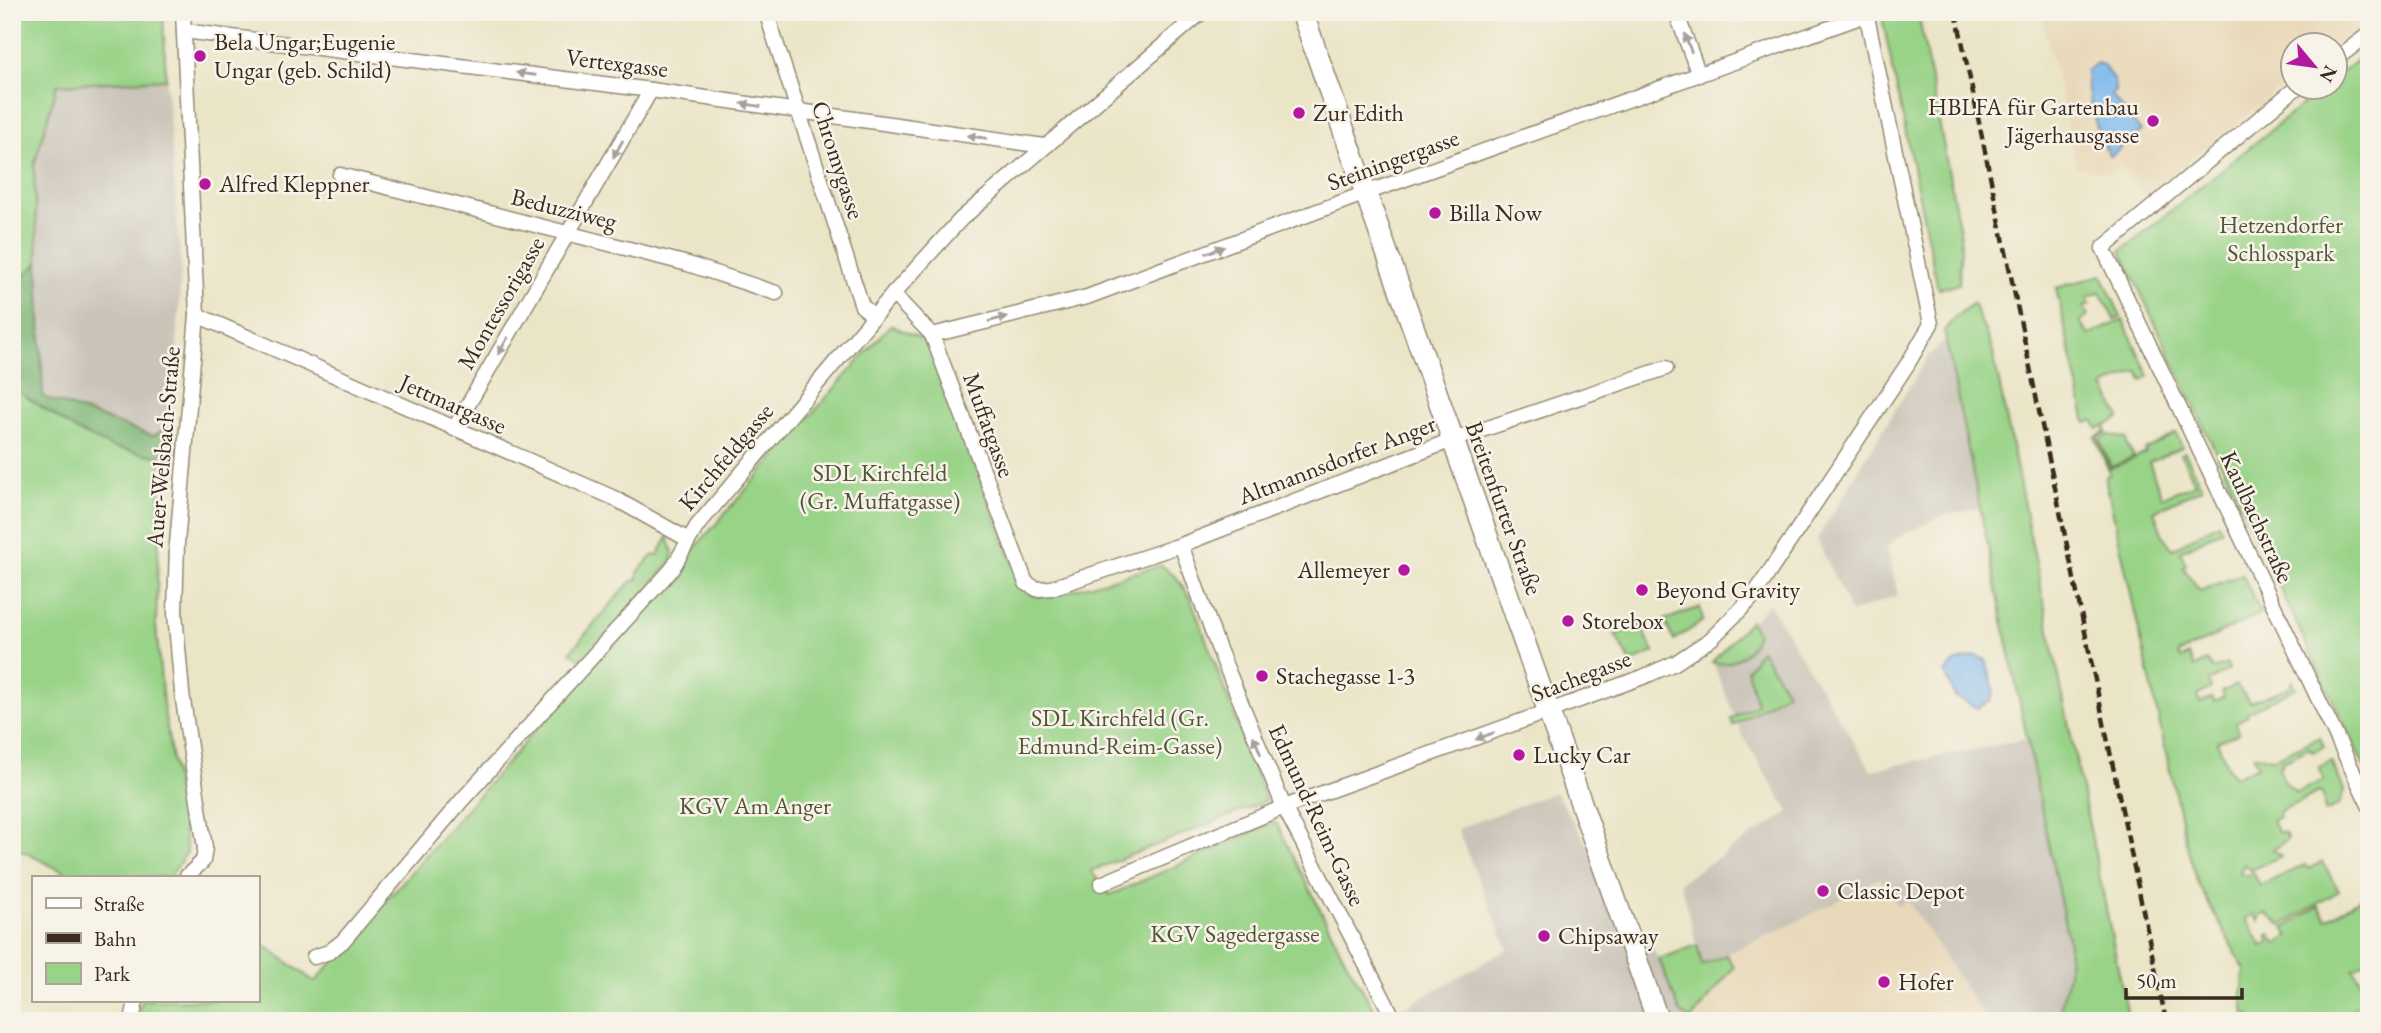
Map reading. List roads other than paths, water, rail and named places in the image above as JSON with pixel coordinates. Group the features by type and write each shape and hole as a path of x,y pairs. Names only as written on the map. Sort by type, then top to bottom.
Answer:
{"main road":[{"name":"Breitenfurter Straße","path":"1302,12 1658,1021"}],"street":[{"name":"Auer-Welsbach-Straße","path":"183,12 197,315 177,544 175,613 182,693 205,848 203,861 187,876"},
{"name":"Chromygasse","path":"766,12 862,306 874,316"},
{"name":"Kirchfeldgasse","path":"314,957 330,952 342,941 447,817 672,569 687,539 874,316 961,219 1202,12"},
{"path":"1676,12 1699,75"},
{"name":"Steiningergasse","path":"932,335 1087,297 1366,193 1866,13"},
{"name":"Stachegasse","path":"1101,884 1284,807 1549,712 1675,663 1712,639 1744,607 1765,580 1907,365 1931,324 1866,13"},
{"name":"Vertexgasse","path":"184,31 651,90 1044,146"},
{"path":"2350,48 2369,34"},
{"name":"Montessorigasse","path":"454,429 651,90"},
{"name":"Kaulbachstraße","path":"2280,101 2103,248 2369,805"},
{"name":"Beduzziweg","path":"340,175 688,264 776,293"},
{"name":"Muffatgasse","path":"893,294 932,335 1026,583"},
{"name":"Jettmargasse","path":"197,315 614,498 687,539"},
{"name":"Altmannsdorfer Anger","path":"1026,583 1037,589 1051,588 1181,545 1452,440 1666,368"},
{"name":"Edmund-Reim-Gasse","path":"1181,545 1218,647 1284,807 1395,1021"},
{"path":"132,1021 136,1002"}],"water":[{"path":"2097,63 2103,65 2114,81 2115,91 2111,95 2141,131 2111,156 2097,128 2088,90 2086,71"},
{"path":"1976,656 1986,660 1994,690 1990,702 1977,708 1955,697 1945,673 1954,662"}],"railway":[{"path":"1956,12 2166,1021"}],"place":[{"name":"Bela Ungar;Eugenie Ungar (geb. Schild)","path":"200,56"},
{"name":"Zur Edith","path":"1299,113"},
{"name":"HBLFA für Gartenbau Jägerhausgasse","path":"2153,121"},
{"name":"Alfred Kleppner","path":"205,184"},
{"name":"Billa Now","path":"1435,213"},
{"name":"Allemeyer","path":"1404,570"},
{"name":"Beyond Gravity","path":"1642,590"},
{"name":"Storebox","path":"1568,621"},
{"name":"Stachegasse 1-3","path":"1262,676"},
{"name":"Lucky Car","path":"1519,755"},
{"name":"Classic Depot","path":"1823,891"},
{"name":"Chipsaway","path":"1544,936"},
{"name":"Hofer","path":"1884,982"}],"park label":[{"name":"Hetzendorfer Schlosspark","path":"2281,239"},
{"name":"SDL Kirchfeld (Gr. Muffatgasse)","path":"880,487"},
{"name":"SDL Kirchfeld (Gr. Edmund-Reim-Gasse)","path":"1120,732"},
{"name":"KGV Am Anger","path":"755,806"},
{"name":"KGV Sagedergasse","path":"1235,934"}]}
